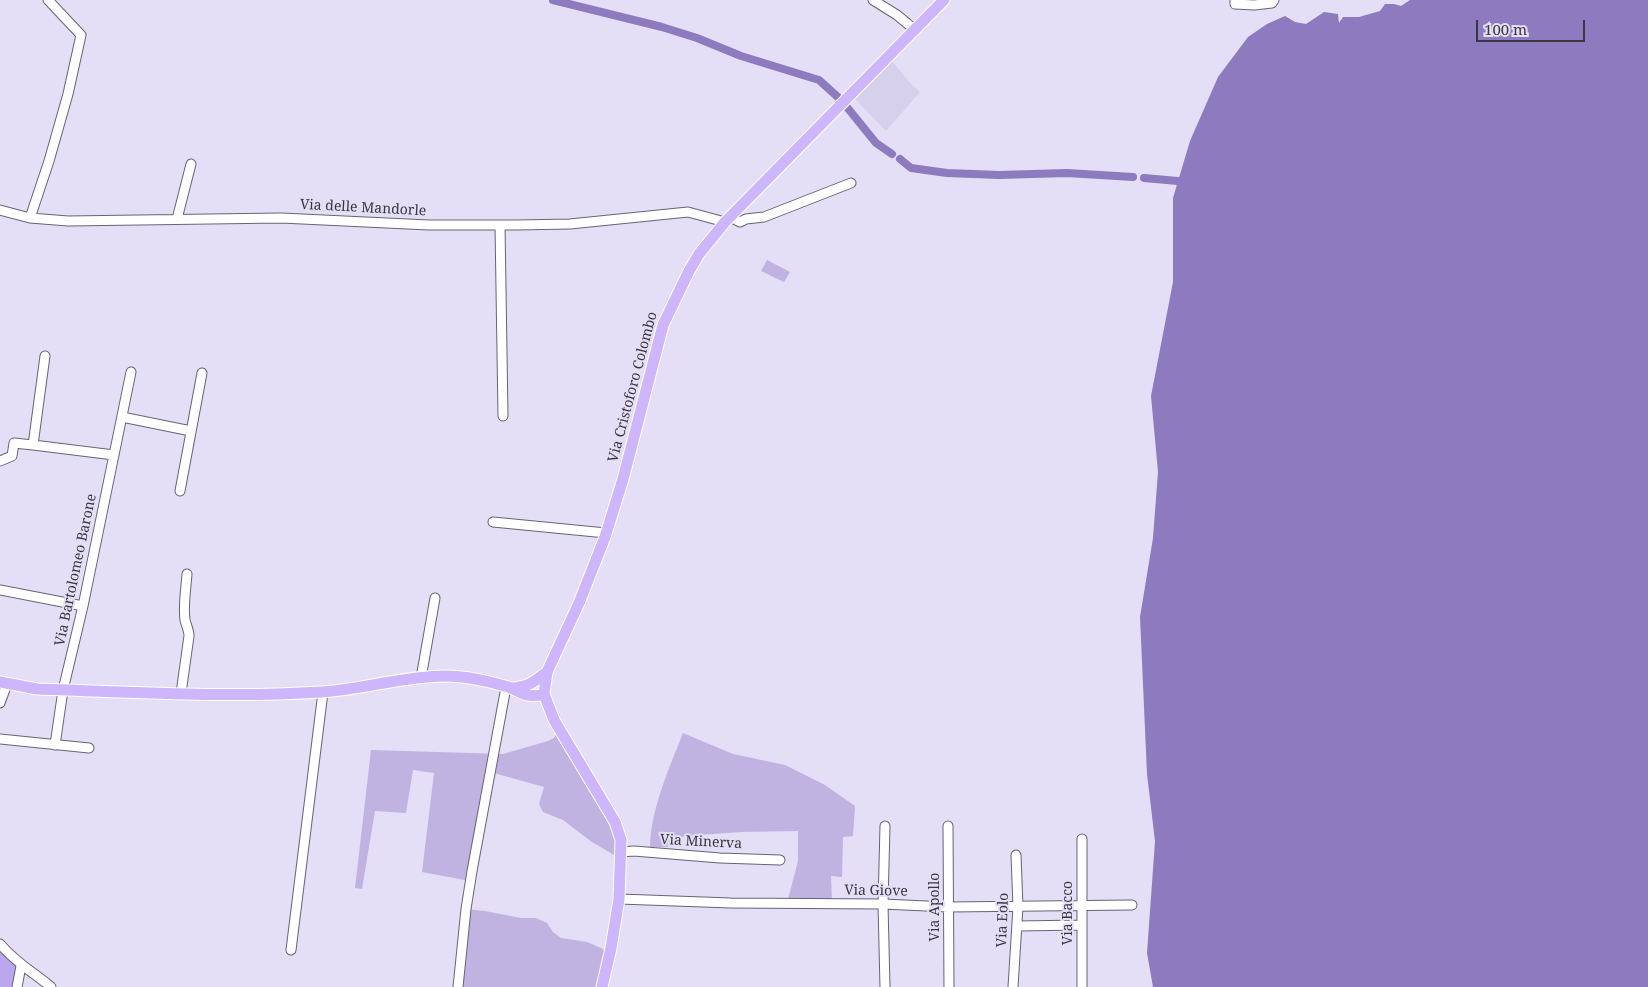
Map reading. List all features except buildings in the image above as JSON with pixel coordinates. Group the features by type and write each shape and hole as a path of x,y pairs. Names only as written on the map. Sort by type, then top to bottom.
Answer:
{"main road":[{"name":"Via Cristoforo Colombo","path":"544,694 546,672 579,604 606,533 624,476 663,325 688,271 699,254 727,220 944,0"},
{"path":"524,691 546,672"},
{"path":"3,683 37,689 275,694 323,692 445,676 468,678 524,691 534,696 544,694 554,720 615,822 621,840 619,899 602,987"},
{"path":"524,691 554,720"}],"street":[{"path":"30,218 68,94 81,35 48,0"},
{"path":"873,0 897,15 915,30"},
{"path":"1235,2 1254,5 1272,3 1274,0"},
{"path":"177,219 191,164"},
{"name":"Via delle Mandorle","path":"0,210 30,218 68,221 281,218 428,225 570,224 688,212 740,222 746,219 764,217 851,183"},
{"path":"500,225 503,416"},
{"path":"33,445 45,356"},
{"name":"Via Bartolomeo Barone","path":"55,745 64,690 131,372"},
{"path":"180,491 202,374"},
{"path":"122,417 191,431"},
{"path":"0,460 12,456 14,443 114,455"},
{"path":"493,522 606,533"},
{"path":"181,693 189,636 185,611 187,574"},
{"path":"0,590 83,606"},
{"path":"421,678 435,598"},
{"path":"0,703 3,683"},
{"path":"458,987 472,871 508,687"},
{"path":"291,950 323,692"},
{"path":"0,740 89,748"},
{"path":"884,987 885,826"},
{"name":"Via Apollo","path":"948,826 949,987"},
{"name":"Via Bacco","path":"1082,839 1082,987"},
{"name":"Via Minerva","path":"621,852 634,851 720,858 780,860"},
{"name":"Via Eolo","path":"1013,987 1018,907 1016,855"},
{"name":"Via Giove","path":"619,899 948,907 1132,905"},
{"path":"1017,926 1082,925"},
{"path":"0,944 11,958 51,987"},
{"path":"16,987 22,966"}],"shaded area":[{"path":"1410,0 1648,0 1648,987 1153,987 1147,953 1155,841 1147,774 1140,617 1153,538 1158,472 1151,396 1173,282 1173,198 1190,141 1218,77 1248,37 1267,24 1285,16 1295,22 1306,24 1324,12 1338,14 1339,23 1343,17 1359,17 1380,11 1385,4 1401,6"},
{"path":"888,56 920,92 886,131 851,95"},
{"path":"767,260 790,272 784,282 761,271"},
{"path":"557,732 615,822 621,859 592,842 563,820 543,812 539,804 544,787 490,772 470,881 422,872 434,773 413,770 406,813 375,811 362,889 355,888 371,750 503,754 548,741 554,738"},
{"path":"683,733 733,754 785,765 825,785 855,806 853,836 843,837 842,877 831,876 832,903 787,903 798,861 798,831 684,836 667,847 650,847 657,803"},
{"path":"466,909 521,918 536,918 547,923 553,932 561,938 587,942 610,952 602,987 460,987"},
{"path":"0,944 21,966 17,987 0,987"}],"waterway":[{"path":"553,0 662,27 697,38 741,56 819,80 840,99"},
{"path":"846,106 876,143 892,154"},
{"path":"900,159 911,168 947,173 999,175 1067,173 1133,177"},
{"path":"1144,178 1178,181"}]}
